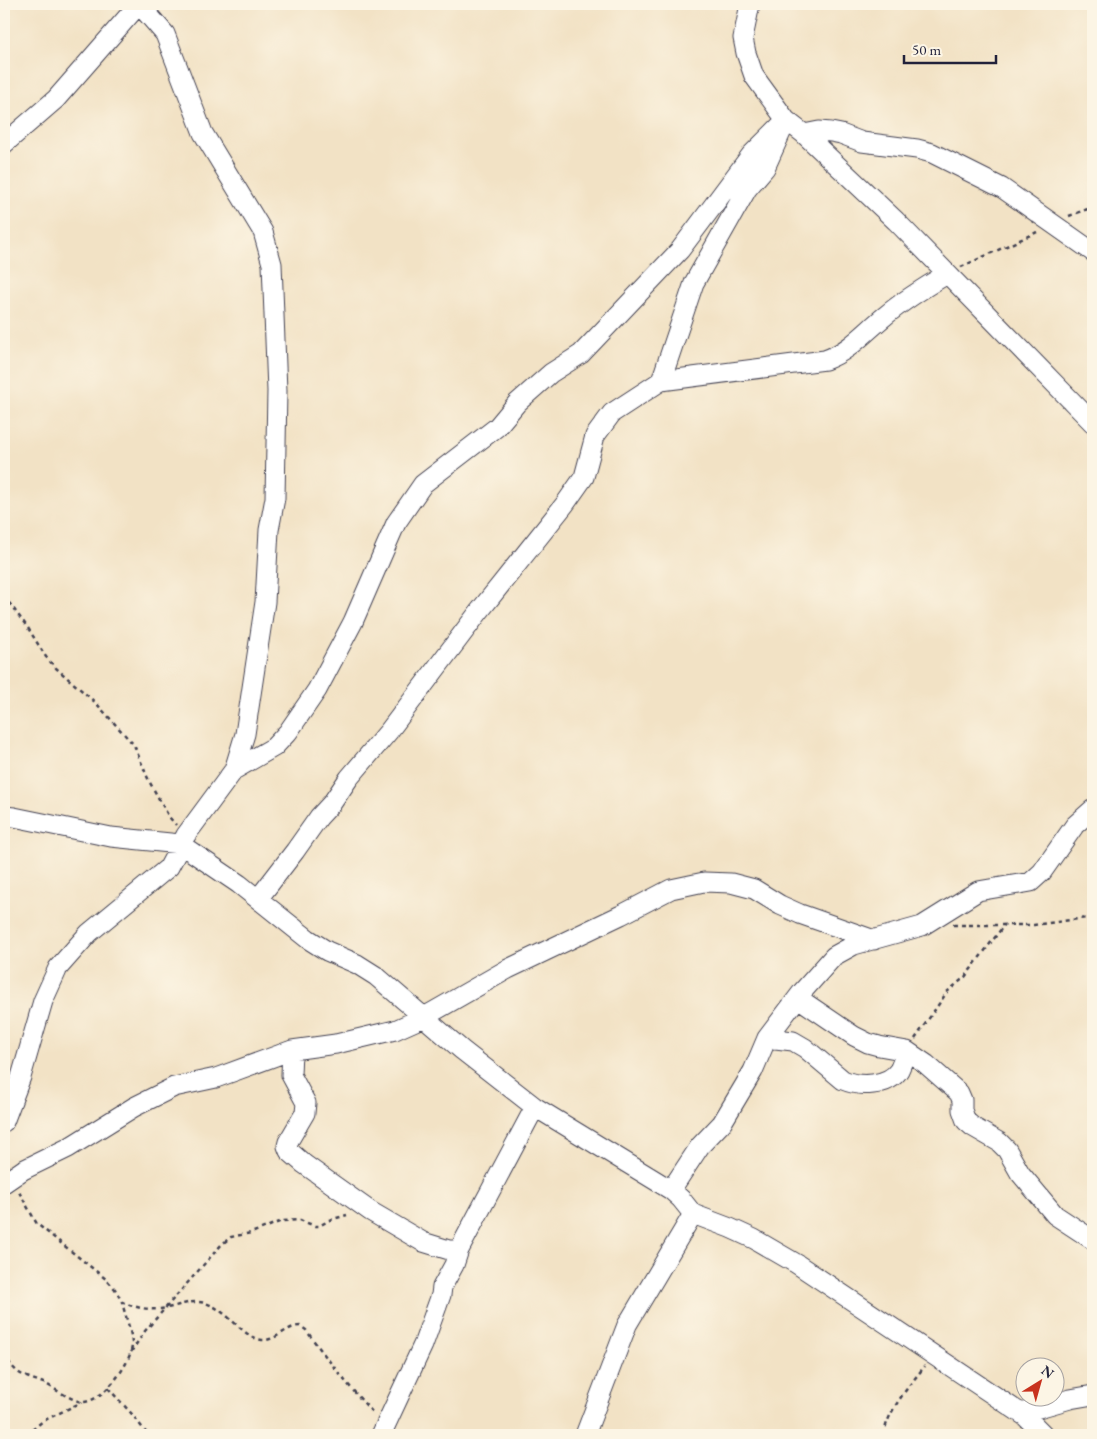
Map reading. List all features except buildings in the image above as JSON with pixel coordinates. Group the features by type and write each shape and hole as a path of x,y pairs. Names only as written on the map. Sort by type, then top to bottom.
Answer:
{"street":[{"path":"4,144 56,99 139,4 164,34 203,133 263,232 272,264 277,391 275,498 269,530 264,612 245,734 234,770 183,839 169,867 89,933 58,968 43,1001 21,1077 4,1122"},
{"path":"750,4 743,38 746,53 754,76 786,120 804,134 896,221 1093,423"},
{"path":"234,770 274,747 288,732 317,690 352,622 396,523 423,484 497,426 517,403 551,373 581,354 588,347 680,250 751,155 786,120"},
{"path":"661,381 694,283 748,189 765,168 786,120"},
{"path":"804,134 819,131 831,132 862,142 917,149 932,153 1002,188 1093,252"},
{"path":"258,899 295,851 318,817 332,803 348,778 389,731 473,619 565,504 584,477 595,436 612,413 661,381 826,360 847,350 906,299 946,274"},
{"path":"671,1190 700,1146 722,1123 753,1071 767,1038 834,956 854,945 922,926 978,891 1031,882 1042,872 1075,825 1093,809"},
{"path":"4,816 111,837 183,839 321,947 357,964 376,976 462,1050 535,1107 671,1190 681,1198 693,1214 754,1239 797,1264 1021,1413 1044,1435"},
{"path":"8,1181 23,1170 68,1148 134,1107 174,1087 216,1078 292,1050 336,1044 395,1030 424,1017 508,969 671,889 704,882 731,883 754,889 780,905 800,914 874,940"},
{"path":"798,998 854,1036 868,1043 907,1051 926,1064 959,1093 966,1121 999,1142 1007,1150 1020,1173 1050,1210 1093,1240"},
{"path":"767,1038 793,1042 804,1048 843,1080 850,1083 870,1084 890,1079 898,1071 907,1051"},
{"path":"292,1050 290,1075 306,1103 305,1113 288,1142 289,1151 304,1164 370,1211 423,1242 449,1250 459,1250"},
{"path":"383,1431 423,1345 442,1287 454,1265 459,1250 535,1107"},
{"path":"585,1435 627,1325 693,1214"},
{"path":"1021,1413 1070,1399 1093,1395"}],"path":[{"path":"946,274 1093,206"},
{"path":"4,596 28,628 46,657 96,703 134,745 149,782 183,839"},
{"path":"950,926 1034,925 1093,916"},
{"path":"907,1051 947,992 965,977 1005,924"},
{"path":"8,1181 37,1224 106,1279 115,1290 122,1302 132,1343 131,1352"},
{"path":"26,1435 44,1420 82,1402 93,1400 108,1388 145,1331 222,1244 231,1237 259,1230 282,1221 300,1220 319,1226 346,1215 370,1211"},
{"path":"122,1302 134,1307 146,1308 167,1308 190,1303 203,1303 220,1310 253,1338 260,1340 269,1340 300,1326 306,1330 383,1431"},
{"path":"4,1354 19,1374 82,1402"},
{"path":"884,1435 886,1424 901,1398 934,1355"},
{"path":"108,1388 148,1435"}]}
